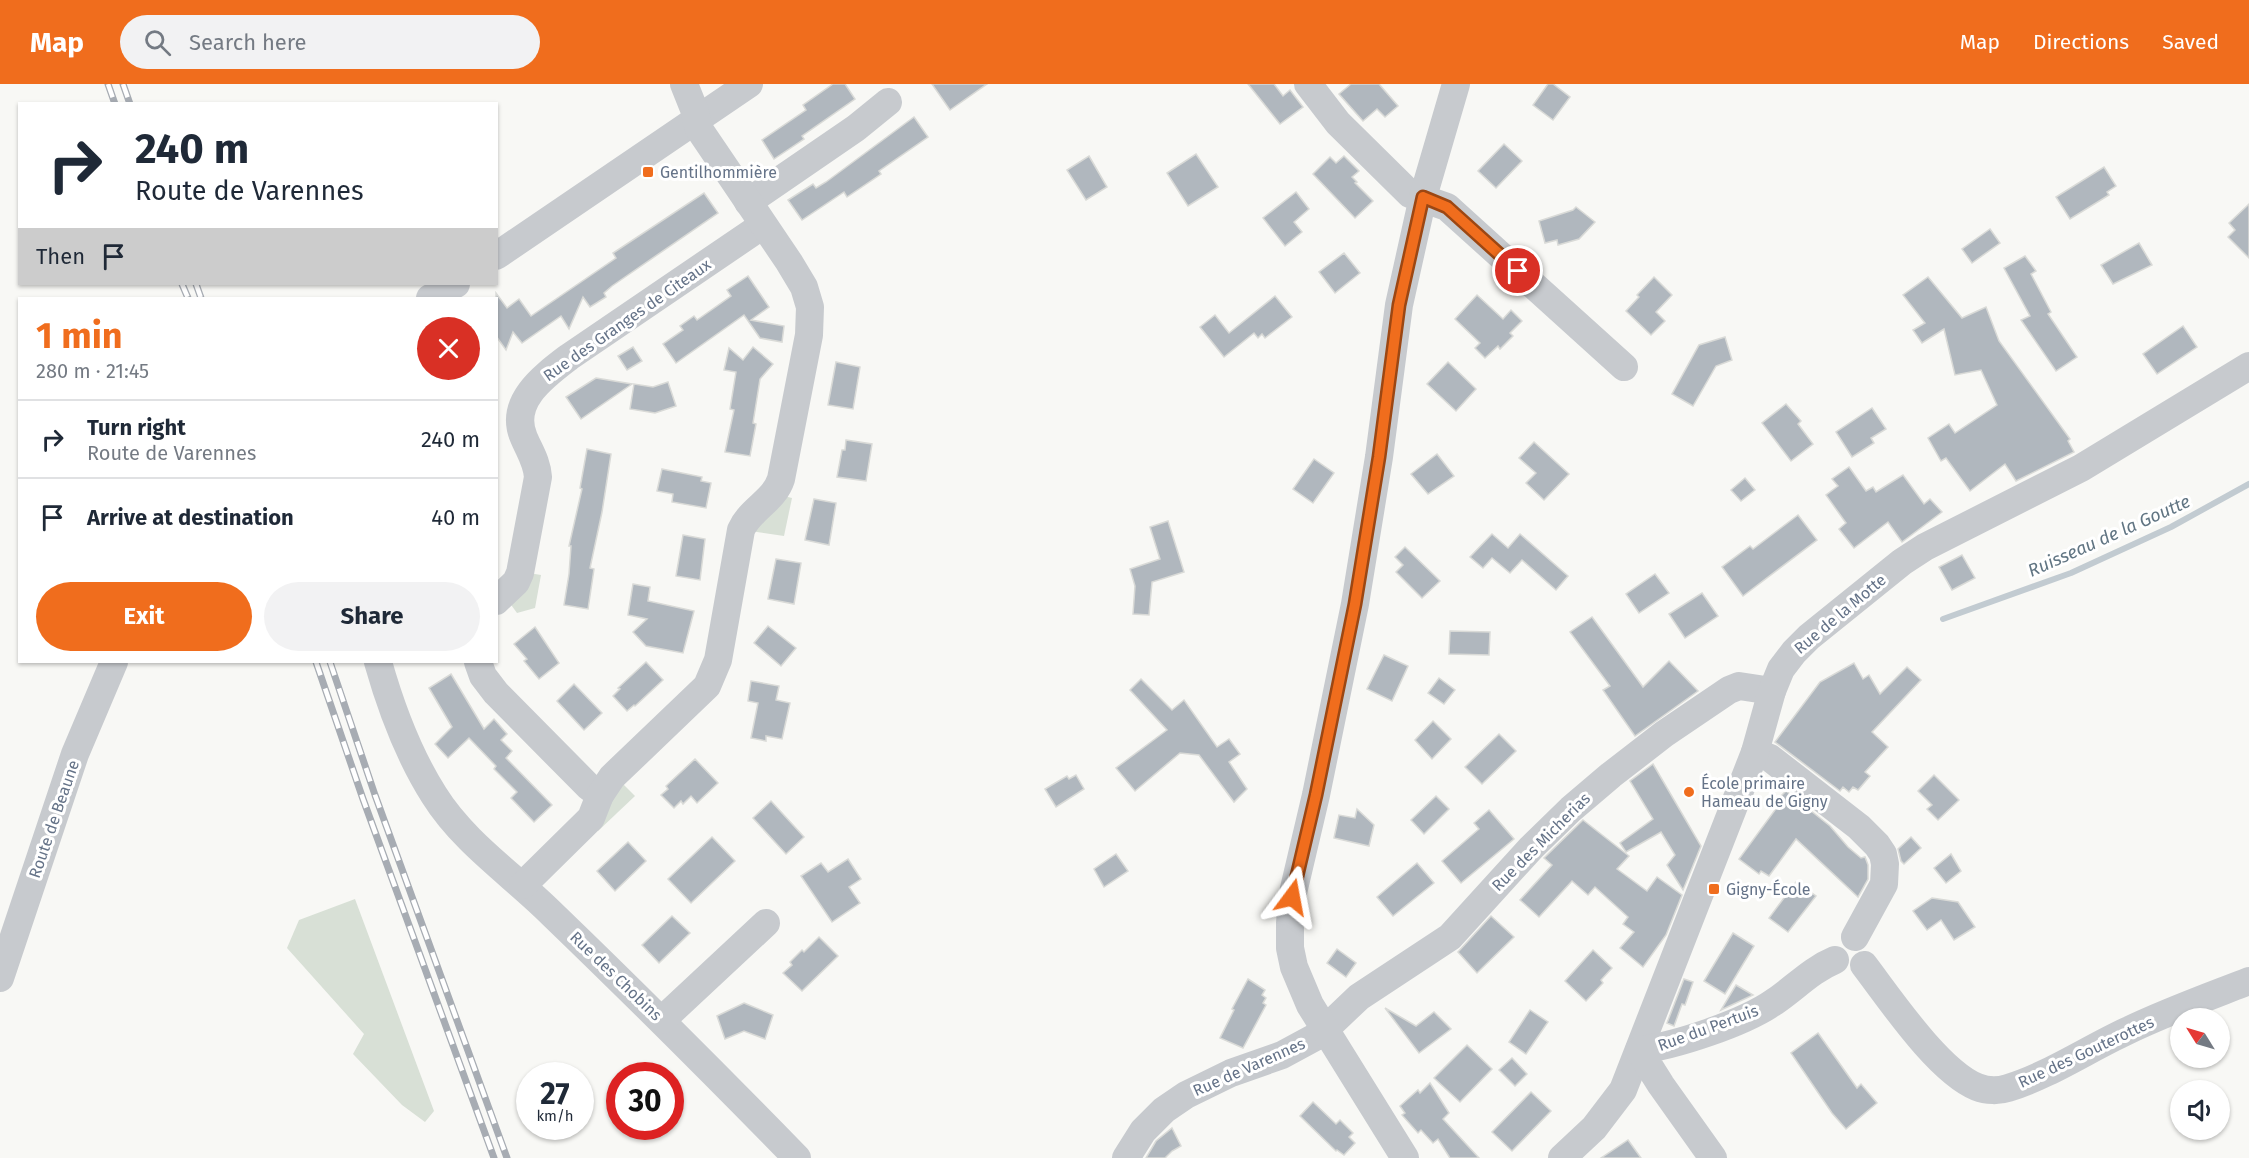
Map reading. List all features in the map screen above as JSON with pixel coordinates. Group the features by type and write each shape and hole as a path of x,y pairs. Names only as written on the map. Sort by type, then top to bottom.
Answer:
{"street":[{"path":"523,885 591,818 600,795 612,777 707,686 718,660 741,530 750,514 772,496 781,479 809,335 810,308 804,287 699,129 684,84"},
{"path":"498,255 748,84"},
{"path":"1308,84 1338,123 1410,194 1447,207 1624,368"},
{"path":"1405,1158 1310,1005 1294,967 1290,948 1292,897 1316,795 1355,604 1379,457 1399,305 1423,197 1456,84"},
{"name":"Rue des Granges de Citeaux","path":"498,599 516,582 520,573 538,477 536,461 520,426 520,414 528,395 547,373 756,213 888,102"},
{"name":"Rue de la Motte","path":"1562,1158 1594,1128 1623,1090 1755,752 1772,691 1781,669 1794,652 1809,637 1902,562 1925,547 2081,468 2249,366"},
{"name":"Route de Beaune","path":"0,978 75,754 114,663"},
{"name":"Rue des Chobins","path":"378,663 406,743 434,796 451,819 477,846 523,885 662,1020 797,1158"},
{"path":"478,663 483,676 496,693 588,786 600,795"},
{"name":"Rue des Micherias","path":"1325,1029 1359,997 1450,936 1531,848 1571,809 1664,734 1729,690 1739,686 1772,691"},
{"path":"1755,752 1770,758 1859,827 1878,845 1883,854 1884,884 1855,937"},
{"path":"662,1020 766,923"},
{"path":"1846,937 1855,937 1863,941 1867,949 1867,957 1864,965 1855,970 1845,970 1835,960 1834,951 1838,942 1846,937"},
{"name":"Rue du Pertuis","path":"1639,1050 1658,1048 1684,1040 1753,1014 1772,1004 1819,967 1835,960"},
{"name":"Rue des Gouterottes","path":"1864,965 1891,1002 1946,1065 1965,1081 1980,1088 1992,1090 2005,1089 2026,1082 2126,1031 2249,981"},
{"name":"Rue de Varennes","path":"1125,1158 1143,1131 1164,1110 1186,1095 1231,1072 1282,1055 1325,1029"},
{"path":"1639,1050 1713,1158"}],"shaded area":[{"path":"784,496 792,498 784,536 750,531"},
{"path":"529,573 541,575 535,608 517,613 509,602"},
{"path":"621,782 635,796 598,831 595,827"},
{"path":"355,899 434,1111 425,1122 402,1105 353,1054 364,1034 287,948 299,920"}],"building":[{"path":"833,84 845,84 855,99 802,136 804,139 774,159 762,140 806,110 803,105"},
{"path":"932,84 987,84 950,110"},
{"path":"1248,84 1274,84 1283,96 1290,90 1303,107 1280,124"},
{"path":"1351,84 1379,84 1398,106 1385,117 1377,109 1363,121 1339,94"},
{"path":"1548,84 1553,84 1570,97 1553,120 1533,105"},
{"path":"914,117 928,137 879,171 881,174 847,197 844,192 802,220 788,200 813,184 816,188 826,182"},
{"path":"1504,144 1522,161 1496,188 1478,171"},
{"path":"1196,154 1218,187 1188,206 1167,173"},
{"path":"1089,156 1107,187 1086,200 1067,170"},
{"path":"1344,156 1359,171 1352,177 1357,182 1355,183 1373,201 1355,218 1313,174 1330,157 1336,163"},
{"path":"2104,167 2116,186 2107,192 2109,195 2070,219 2056,197"},
{"path":"1296,192 1309,209 1294,222 1302,232 1285,246 1263,218"},
{"path":"704,193 718,213 612,286 604,293 606,297 590,307 583,297 569,329 561,316 522,343 513,332 506,350 498,339 498,297 496,293 507,308 519,299 531,316 616,258 613,253"},
{"path":"2249,204 2249,258 2228,237 2235,230 2229,223"},
{"path":"1576,207 1595,222 1579,239 1558,245 1557,240 1545,243 1539,221"},
{"path":"1990,229 2000,243 1972,263 1962,249"},
{"path":"2139,243 2152,265 2113,284 2101,265"},
{"path":"1344,253 1360,273 1335,293 1319,272"},
{"path":"2025,256 2036,271 2031,274 2051,312 2048,314 2077,357 2056,371 2021,320 2030,316 2004,268"},
{"path":"748,276 769,307 751,320 784,326 782,342 760,338 744,315 676,363 663,344 683,330 680,326 694,316 697,320 731,296 727,290"},
{"path":"1654,277 1672,295 1656,312 1665,321 1651,335 1626,311"},
{"path":"1928,277 1962,318 1986,307 1999,341 2070,439 2068,441 2074,452 2016,481 2005,464 1970,491 1946,458 1941,461 1928,438 1949,424 1955,433 1997,405 1981,370 1955,375 1944,329 1922,343 1913,330 1925,323 1903,295"},
{"path":"1477,295 1503,319 1511,310 1522,321 1510,333 1513,336 1500,349 1498,346 1485,358 1475,348 1480,343 1455,319"},
{"path":"1275,296 1292,317 1265,338 1262,334 1258,338 1254,333 1224,357 1200,327 1215,315 1229,333"},
{"path":"2183,326 2197,347 2157,374 2143,354"},
{"path":"1725,337 1732,360 1716,366 1693,406 1672,394 1699,345"},
{"path":"633,347 642,361 627,370 618,356"},
{"path":"753,347 773,364 760,379 753,423 756,424 750,456 725,452 734,410 730,409 736,372 724,370 729,348 743,360"},
{"path":"836,362 860,367 853,409 828,405"},
{"path":"1448,362 1476,389 1456,411 1427,384"},
{"path":"596,378 632,384 581,419 566,397"},
{"path":"668,382 676,406 655,413 630,409 634,384 653,387"},
{"path":"1786,404 1801,421 1798,424 1813,444 1791,461 1762,423"},
{"path":"1872,408 1886,429 1871,438 1874,443 1852,457 1836,432"},
{"path":"846,440 872,444 866,481 837,477"},
{"path":"1534,442 1569,474 1544,500 1526,483 1536,473 1519,458"},
{"path":"587,449 611,454 590,568 594,569 588,609 564,605 569,574 571,546 569,546 582,489 580,488"},
{"path":"1437,454 1454,476 1428,494 1411,474"},
{"path":"1314,459 1334,473 1313,503 1293,489"},
{"path":"1849,467 1866,491 1873,487 1876,492 1903,475 1924,504 1930,499 1942,512 1902,542 1888,522 1854,548 1839,529 1846,523 1826,495 1838,486 1832,479"},
{"path":"662,469 702,477 701,481 711,483 706,508 672,502 673,494 657,491"},
{"path":"1745,478 1755,490 1741,501 1731,490"},
{"path":"814,499 836,503 829,545 805,540"},
{"path":"1798,515 1817,540 1743,596 1722,567 1750,546 1753,549"},
{"path":"1168,521 1184,572 1152,582 1149,615 1133,614 1135,586 1130,569 1160,559 1150,527"},
{"path":"1492,534 1508,548 1520,534 1568,576 1556,590 1522,560 1510,573 1492,558 1483,568 1470,557"},
{"path":"683,535 705,539 700,580 676,576"},
{"path":"1405,547 1440,581 1422,598 1396,572 1403,565 1395,557"},
{"path":"1962,555 1975,578 1952,590 1939,567"},
{"path":"776,559 801,563 794,604 768,599"},
{"path":"1655,574 1669,593 1639,613 1626,594"},
{"path":"633,584 650,587 648,601 694,611 683,653 646,646 633,632 647,619 628,615"},
{"path":"1702,593 1718,616 1685,638 1669,614"},
{"path":"1592,617 1643,687 1669,661 1698,691 1635,736 1603,690 1610,686 1570,632"},
{"path":"768,626 796,648 781,666 754,643"},
{"path":"535,627 559,663 539,679 524,661 527,659 514,644"},
{"path":"1450,631 1490,632 1489,655 1449,654"},
{"path":"1384,655 1408,666 1392,701 1367,689"},
{"path":"646,662 663,680 627,711 613,696 620,689 618,688"},
{"path":"1854,663 1863,679 1869,675 1880,694 1907,667 1921,680 1872,732 1888,747 1865,772 1870,776 1858,790 1853,787 1849,792 1843,787 1840,791 1775,742 1820,682"},
{"path":"451,674 484,729 494,719 507,734 501,740 512,751 506,758 552,805 534,822 511,798 517,792 494,769 496,766 469,738 448,758 435,744 452,727 429,688"},
{"path":"1439,678 1455,690 1444,704 1428,693"},
{"path":"1141,679 1172,710 1184,700 1217,747 1229,739 1240,754 1229,762 1247,789 1234,802 1199,755 1180,753 1135,791 1116,768 1167,730 1130,690"},
{"path":"751,681 779,686 776,700 790,703 782,739 766,736 766,741 751,738 758,703 748,701"},
{"path":"574,684 602,713 584,730 557,701"},
{"path":"1433,721 1451,739 1432,759 1415,740"},
{"path":"1499,734 1516,751 1482,784 1465,767"},
{"path":"695,759 718,783 697,803 691,796 683,804 681,801 674,808 661,795 668,789 666,786"},
{"path":"1653,764 1701,846 1683,890 1667,865 1675,855 1661,832 1626,852 1620,843 1653,819 1630,781"},
{"path":"1076,775 1084,789 1056,807 1045,789 1067,776 1069,779"},
{"path":"1934,775 1959,800 1938,820 1927,809 1932,805 1918,791"},
{"path":"1786,791 1830,826 1861,858 1865,857 1868,865 1868,879 1858,897 1796,839 1769,876 1761,871 1759,874 1739,859 1778,806 1774,803"},
{"path":"1436,796 1449,809 1424,834 1411,820"},
{"path":"771,801 804,837 786,854 753,818"},
{"path":"1357,809 1374,825 1369,846 1334,838 1339,815 1355,818"},
{"path":"1489,810 1514,839 1461,883 1442,861 1479,829 1474,823"},
{"path":"1583,820 1629,856 1617,869 1647,891 1657,877 1682,895 1666,935 1643,967 1620,948 1634,932 1623,924 1628,917 1595,887 1588,895 1572,881 1539,917 1520,900 1552,865 1544,858"},
{"path":"712,837 735,861 691,903 668,879"},
{"path":"1911,837 1921,848 1904,864 1898,849"},
{"path":"628,842 646,861 615,891 597,871"},
{"path":"1116,854 1128,871 1104,887 1094,869"},
{"path":"1951,854 1961,871 1946,883 1934,868"},
{"path":"848,859 861,879 849,887 860,903 832,922 801,876 821,863 828,872"},
{"path":"1417,863 1434,883 1393,916 1377,897"},
{"path":"1796,882 1816,896 1788,932 1769,918"},
{"path":"1932,898 1958,902 1975,927 1954,940 1941,920 1927,930 1913,911"},
{"path":"672,916 690,933 659,963 642,945"},
{"path":"1491,916 1514,937 1477,973 1458,952"},
{"path":"1733,933 1754,946 1725,994 1704,981"},
{"path":"819,937 838,956 802,991 783,973 792,965 790,962 802,950 804,952"},
{"path":"1337,949 1356,963 1346,977 1327,963"},
{"path":"1593,950 1612,968 1601,980 1603,983 1586,1001 1565,981"},
{"path":"1248,979 1265,990 1262,995 1266,998 1263,1003 1266,1005 1243,1048 1220,1038"},
{"path":"1684,979 1693,982 1674,1026 1667,1023"},
{"path":"1736,985 1753,995 1721,1010"},
{"path":"744,1003 773,1015 765,1039 744,1031 725,1039 717,1016"},
{"path":"1385,1008 1416,1026 1434,1012 1451,1029 1419,1053"},
{"path":"1530,1010 1548,1022 1526,1054 1509,1042"},
{"path":"1818,1033 1857,1088 1861,1084 1877,1103 1846,1129 1832,1113 1791,1053"},
{"path":"1467,1045 1492,1069 1460,1102 1434,1078"},
{"path":"1512,1058 1527,1074 1515,1086 1499,1070"},
{"path":"1430,1083 1449,1113 1443,1119 1479,1158 1450,1158 1438,1139 1433,1143 1421,1130 1418,1133 1402,1115 1405,1113 1400,1106 1418,1090 1420,1093"},
{"path":"1531,1092 1551,1111 1512,1151 1492,1132"},
{"path":"1313,1102 1336,1124 1340,1120 1353,1133 1349,1137 1355,1143 1344,1155 1336,1151 1300,1116"},
{"path":"1172,1128 1181,1146 1165,1158 1146,1158 1156,1141"},
{"path":"1628,1140 1641,1158 1601,1158"}],"waterway":[{"name":"Ruisseau de la Goutte","path":"1943,619 2071,573 2171,527 2249,484"}],"railway":[{"path":"108,84 114,102"},
{"path":"123,84 129,102"},
{"path":"182,285 188,297"},
{"path":"196,285 201,297"},
{"path":"316,663 363,799 494,1158"},
{"path":"330,663 375,795 507,1158"}],"place":[{"name":"Gentilhommière","path":"648,172"},
{"name":"École primaire Hameau de Gigny","path":"1689,792"},
{"name":"Gigny-École","path":"1714,889"}],"route":[{"path":"1292,897 1316,795 1355,604 1379,457 1399,305 1423,197 1447,207 1518,271"}]}
